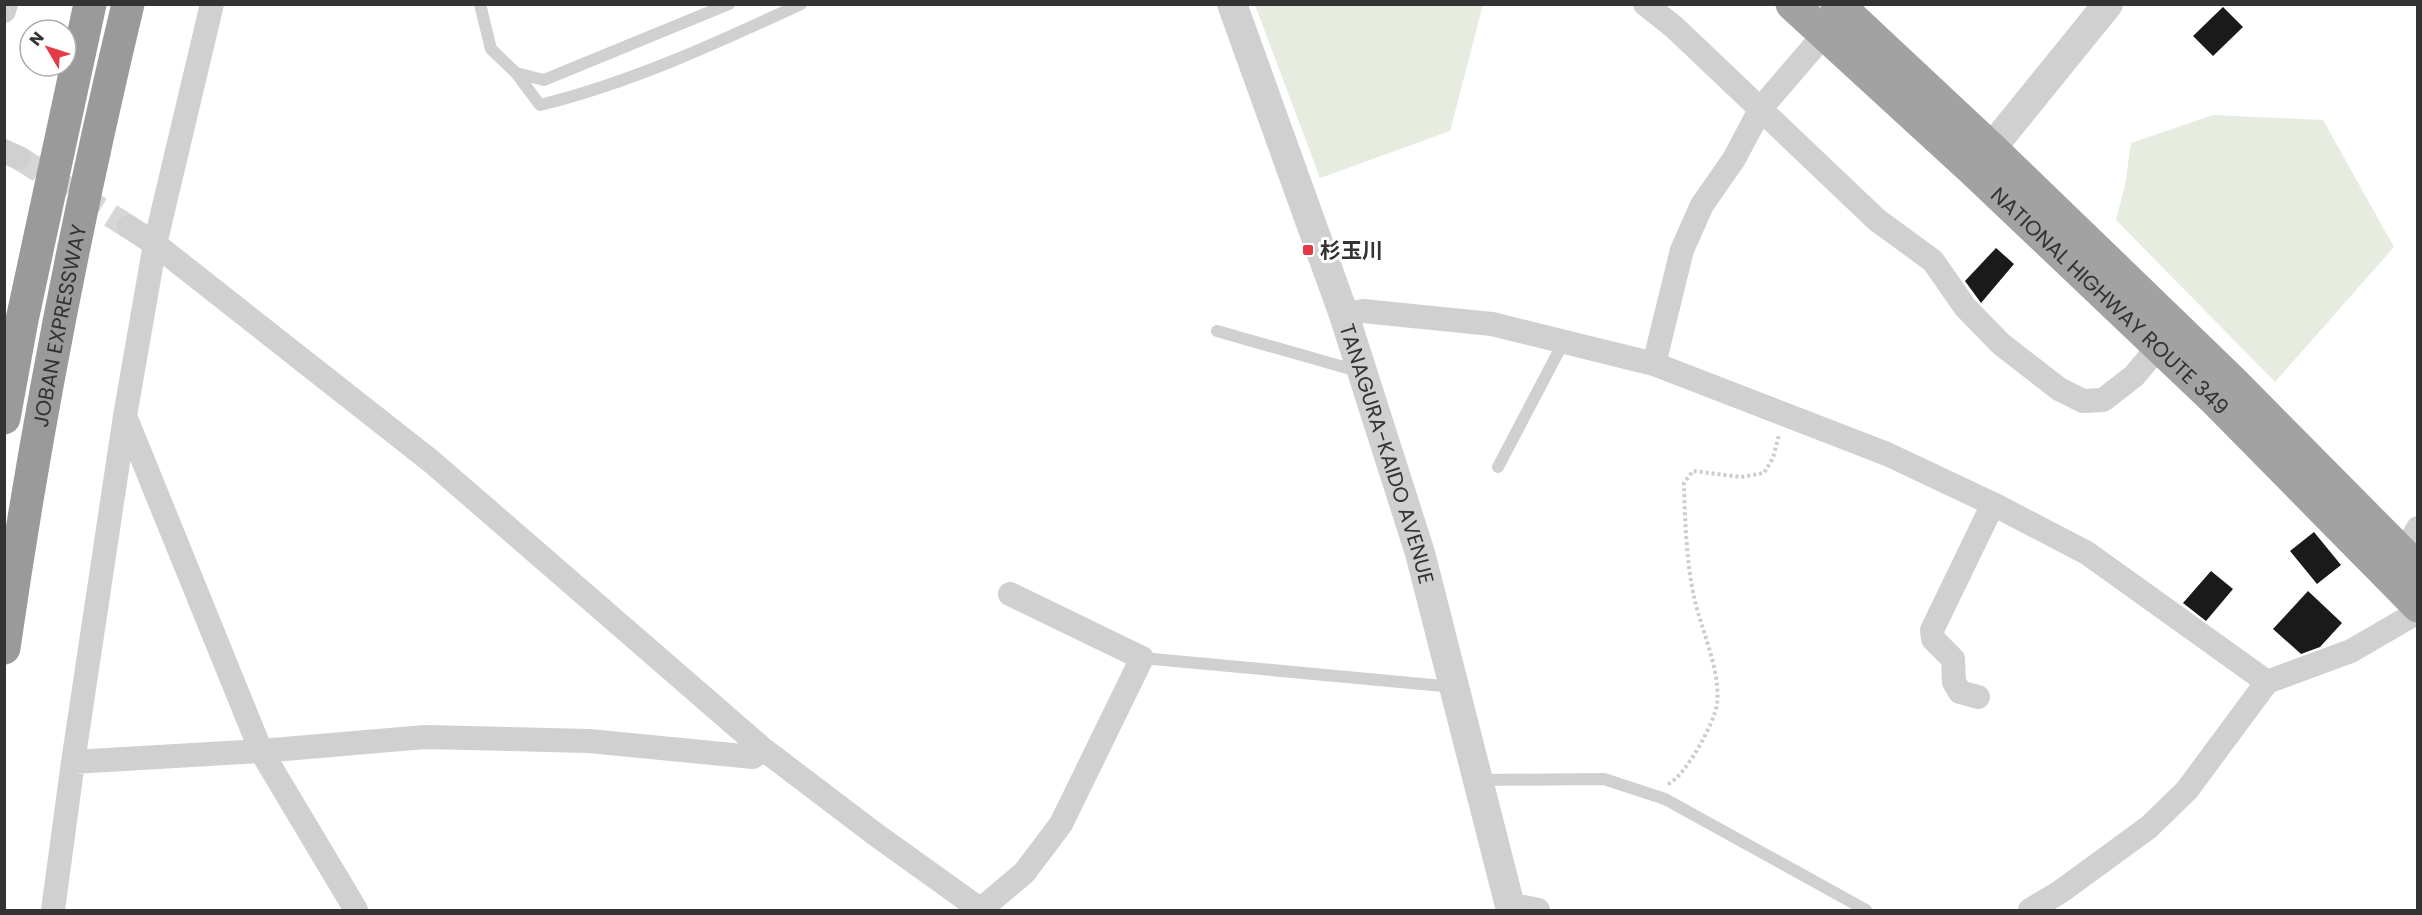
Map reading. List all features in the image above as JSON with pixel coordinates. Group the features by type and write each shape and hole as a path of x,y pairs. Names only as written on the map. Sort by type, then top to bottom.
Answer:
{"highway":[{"name":"JOBAN EXPRESSWAY","path":"4,418 27,297 90,4"},
{"name":"JOBAN EXPRESSWAY","path":"4,648 58,330 104,107 128,4"},
{"name":"NATIONAL HIGHWAY ROUTE 349","path":"1792,4 1839,13 2159,346 2418,606"},
{"name":"NATIONAL HIGHWAY ROUTE 349","path":"1982,160 2231,380 2413,550"}],"street":[{"path":"4,11 6,4"},
{"path":"53,910 125,416 155,244 212,4"},
{"name":"TANAGURA-KAIDO AVENUE","path":"1232,4 1344,315 1420,553 1512,910"},
{"path":"1645,4 1674,27 1877,219 1933,261 1965,307 2001,344 2059,389 2083,401 2103,400 2134,376 2159,346"},
{"path":"1982,160 2108,4"},
{"path":"1654,364 1682,250 1702,205 1734,159 1761,108 1839,13"},
{"path":"129,227 155,244 432,462 764,748 875,834 980,910 1024,873 1061,824 1142,658 1010,594"},
{"path":"1344,315 1363,311 1492,324 1654,364 1887,454 1993,504 2087,553 2267,682"},
{"path":"125,416 261,751 356,910"},
{"path":"1978,697 1960,692 1954,682 1953,659 1933,639 1932,630 1993,504"},
{"path":"2030,910 2103,862 2157,820 2187,790 2267,682 2350,651 2418,612"},
{"path":"73,762 261,751 425,737 589,741 753,757 764,748"},
{"path":"1512,910 1524,906 1538,910"}],"lane":[{"path":"480,4 491,49 516,73 540,105 591,93 753,27 801,4"},
{"path":"516,73 543,80 729,4"},
{"path":"1217,331 1362,372"},
{"path":"1498,467 1563,343"},
{"path":"1142,658 1455,687"},
{"path":"1479,780 1604,779 1645,792 1665,799 1866,910"}],"path":[{"path":"1645,792 1676,781 1700,747 1717,705 1716,678 1693,595 1684,513 1684,483 1693,471 1741,477 1764,472 1773,458 1784,414"}],"shaded area":[{"path":"1255,5 1483,5 1450,131 1320,178"},
{"path":"2213,115 2323,120 2394,247 2275,382 2116,220 2125,185 2131,143"}],"building":[{"path":"2223,7 2243,27 2213,56 2193,36"},
{"path":"1996,248 2014,264 1981,303 1965,281"},
{"path":"2314,532 2341,565 2317,584 2290,551"},
{"path":"2211,571 2233,589 2206,621 2183,603"},
{"path":"2308,591 2342,623 2320,647 2301,654 2273,629"}],"tunnel":[{"path":"19,158 129,227"}],"place":[{"name":"杉玉川","path":"1308,250"}]}
